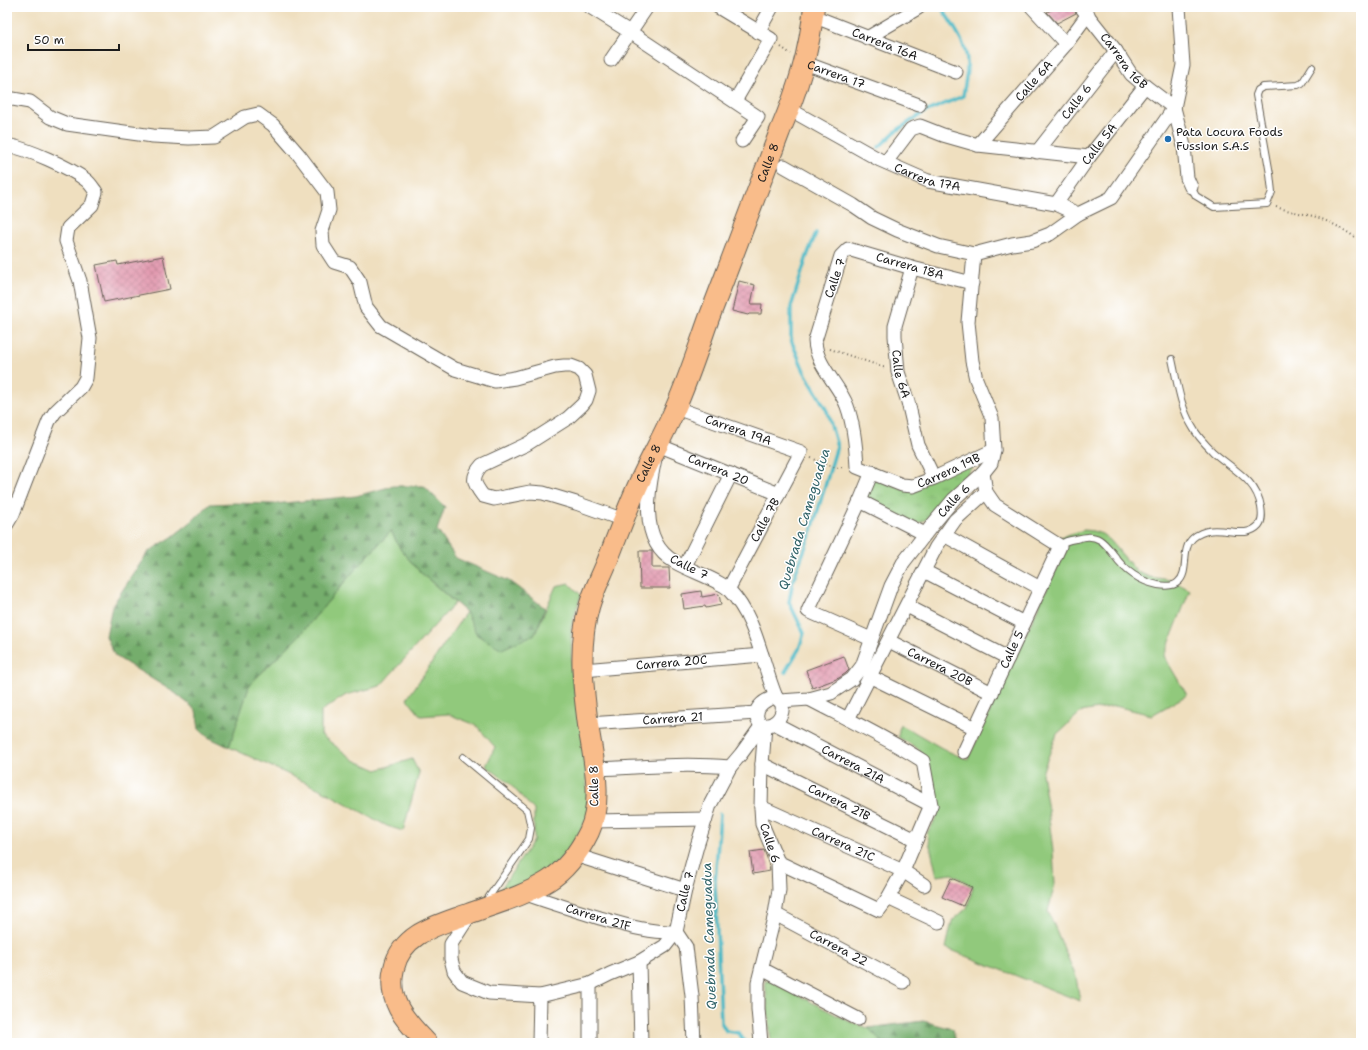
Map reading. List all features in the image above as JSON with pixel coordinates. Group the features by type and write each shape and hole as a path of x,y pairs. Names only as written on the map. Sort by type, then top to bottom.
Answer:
{"main road":[{"name":"Calle 8","path":"427,1043 404,1018 394,996 392,985 393,973 400,950 409,941 437,925 518,895 550,880 562,870 575,855 589,832 593,821 596,789 583,670 584,638 589,607 636,490 676,408 789,109 805,63 812,31 813,12"}],"street":[{"path":"590,7 758,117 742,141"},
{"path":"612,60 647,7"},
{"path":"718,7 770,40 735,101"},
{"path":"758,32 772,7"},
{"path":"1032,7 1066,44"},
{"path":"784,166 853,205 872,218 897,230 938,246 974,254 1012,244 1032,241 1050,234 1078,214 1110,198 1174,108 1183,65 1179,7"},
{"path":"867,38 918,8"},
{"name":"Calle 6A","path":"978,145 1066,44 1085,11"},
{"name":"Carrera 16B","path":"1085,11 1116,51 1131,74 1174,108"},
{"name":"Carrera 16A","path":"813,12 867,38 956,72"},
{"name":"Calle 6","path":"1037,152 1116,51"},
{"name":"Carrera 17","path":"805,63 919,105"},
{"name":"Calle 5A","path":"1056,204 1089,157 1145,86"},
{"path":"7,100 13,99 30,102 50,117 67,124 153,136 189,138 214,137 245,117 258,114 273,125 299,155 327,192 329,210 322,231 323,245 334,262 350,267 360,282 366,307 381,326 455,369 496,382 564,366 571,366 585,375 589,391 586,400 568,418 527,444 482,465 475,475 474,482 483,496 494,499 530,492 543,493 624,520"},
{"path":"1174,108 1184,146 1187,178 1191,187"},
{"name":"Carrera 17A","path":"789,109 861,150 928,181 1056,204 1078,214"},
{"path":"883,161 911,129 920,126 978,145 1089,157"},
{"path":"7,145 19,147 72,170 88,181 96,192 92,205 68,228 66,241 80,281 90,338 86,378 81,387 55,412 49,421 13,514 7,524"},
{"name":"Carrera 18A","path":"848,249 912,268 972,283"},
{"name":"Calle 7","path":"815,344 841,256 848,249"},
{"name":"Calle 6","path":"761,1043 758,1009 760,976 775,914 779,890 778,862 762,824 761,807 762,764 772,712 790,708 804,700 831,693 852,679 862,666 891,586 903,563 954,499 983,473 991,463 994,450 992,418 976,379 970,345 968,322 974,254"},
{"name":"Calle 6A","path":"912,268 895,326 898,372 908,402 918,446 934,478"},
{"name":"Carrera 19B","path":"815,344 818,357 841,393 847,407 851,421 857,467 902,485 913,486 934,478 994,450"},
{"name":"Carrera 19A","path":"676,408 801,452"},
{"name":"Calle 7","path":"658,445 651,474 649,516 650,530 655,542 663,554 675,562 729,588 746,612 755,632 762,655 767,676 772,712 745,750 730,767 710,805 696,846 684,890 676,932"},
{"name":"Carrera 20","path":"658,445 779,494"},
{"name":"Calle 7B","path":"729,588 801,452"},
{"path":"871,639 808,611 860,501 872,472"},
{"name":"Carrera 19B","path":"983,473 986,492 994,505 1060,546"},
{"path":"685,566 732,474"},
{"path":"848,719 869,676 889,641 944,535 955,520 986,492"},
{"path":"860,501 925,534"},
{"path":"944,535 1040,588"},
{"name":"Calle 5","path":"964,752 1060,546"},
{"path":"924,571 1024,623"},
{"path":"907,606 1008,658"},
{"name":"Carrera 20B","path":"889,641 992,692"},
{"name":"Carrera 20C","path":"583,670 762,655"},
{"path":"869,676 975,728"},
{"path":"778,862 880,910 902,871 931,804 923,761 910,752 848,719 804,700"},
{"name":"Carrera 21","path":"588,724 772,712"},
{"name":"Carrera 21A","path":"772,712 931,804"},
{"name":"Carrera 21B","path":"762,764 916,840"},
{"path":"595,769 676,765 709,765 730,767"},
{"name":"Carrera 21C","path":"761,807 902,871 924,885"},
{"path":"593,821 706,819"},
{"path":"575,855 684,890"},
{"name":"Carrera 21F","path":"518,895 644,930 676,932"},
{"path":"888,898 939,922"},
{"path":"476,911 460,928 451,944 451,959 454,971 462,982 489,993 540,996 590,984 639,962 665,946 676,932 686,947 692,996 694,1043"},
{"name":"Carrera 22","path":"775,914 903,982"},
{"path":"639,962 641,1043"},
{"path":"760,976 858,1019"},
{"path":"590,984 590,1043"},
{"path":"539,1043 540,996"}],"lane":[{"path":"1191,187 1196,196 1214,207 1267,204 1272,192 1256,95 1258,90 1263,87 1298,85 1302,83 1312,67"},
{"path":"1060,546 1071,540 1095,537 1102,541 1126,571 1143,581 1153,584 1171,585 1176,584 1181,579 1186,550 1189,542 1201,532 1216,529 1245,532 1259,525 1262,519 1262,512 1258,493 1243,475 1213,452 1191,426 1185,412 1172,359"},
{"path":"463,757 527,810 531,828 529,839 498,886 476,911"}],"path":[{"name":"Carrera 17","path":"770,40 805,63"},
{"path":"1267,204 1299,214 1312,216 1329,223 1361,241"},
{"path":"815,344 898,372"},
{"path":"816,460 836,468"}],"green space":[{"path":"975,462 945,510 911,527 901,520 853,498 866,476 904,489"},
{"path":"393,486 424,486 445,507 437,530 456,558 509,581 545,608 535,634 502,649 477,635 466,612 420,572 401,550 391,531 353,572 298,637 250,684 229,747 208,737 199,729 196,710 175,693 115,656 106,636 112,606 148,552 172,537 210,504 274,504 356,496"},
{"path":"1084,530 1102,534 1110,540 1136,571 1149,577 1171,580 1190,590 1164,656 1187,695 1152,715 1115,706 1081,712 1057,734 1042,773 1053,851 1055,884 1048,911 1076,977 1080,1001 946,948 952,921 967,908 973,887 952,874 937,876 927,833 936,819 938,797 927,759 917,748 898,737 900,725 950,752 968,759 1049,584 1067,549 1060,537"},
{"path":"391,531 401,550 420,572 455,603 380,686 346,695 321,711 321,735 354,760 377,770 412,759 419,773 403,831 387,826 322,790 229,747 250,684 298,637 353,572"},
{"path":"569,583 581,595 571,627 572,676 583,733 589,815 574,841 555,865 527,884 495,897 534,840 534,810 508,782 486,766 495,747 476,725 448,714 421,716 407,699 466,612 477,634 535,634 556,586"},
{"path":"765,981 771,981 848,1021 868,1028 883,1043 771,1043"},
{"path":"923,1021 953,1029 956,1043 883,1043 868,1028"}],"building":[{"path":"1057,7 1073,7 1076,13 1057,23 1047,12"},
{"path":"163,256 170,289 104,302 96,265 117,261 118,265"},
{"path":"739,281 755,285 751,304 762,304 761,314 748,315 732,311"},
{"path":"639,551 652,551 652,568 669,568 670,588 640,588"},
{"path":"701,591 702,597 719,594 721,605 706,608 705,606 684,609 682,594"},
{"path":"844,656 849,670 846,673 839,678 812,688 806,670"},
{"path":"764,850 770,871 753,874 750,852"},
{"path":"951,878 972,887 963,906 942,897"}],"waterway":[{"name":"Quebrada Cameguadua","path":"879,147 896,131 923,113 963,96 967,73 966,55 961,39 941,7"},
{"name":"Quebrada Cameguadua","path":"785,672 799,649 804,633 789,602 793,580 812,530 837,446 827,411 804,371 791,340 791,307 816,233"},
{"name":"Quebrada Cameguadua","path":"720,814 715,883 721,1022 726,1031 739,1033 745,1043"}],"place":[{"name":"Pata Locura Foods Fussion S.A.S","path":"1168,139"}]}
